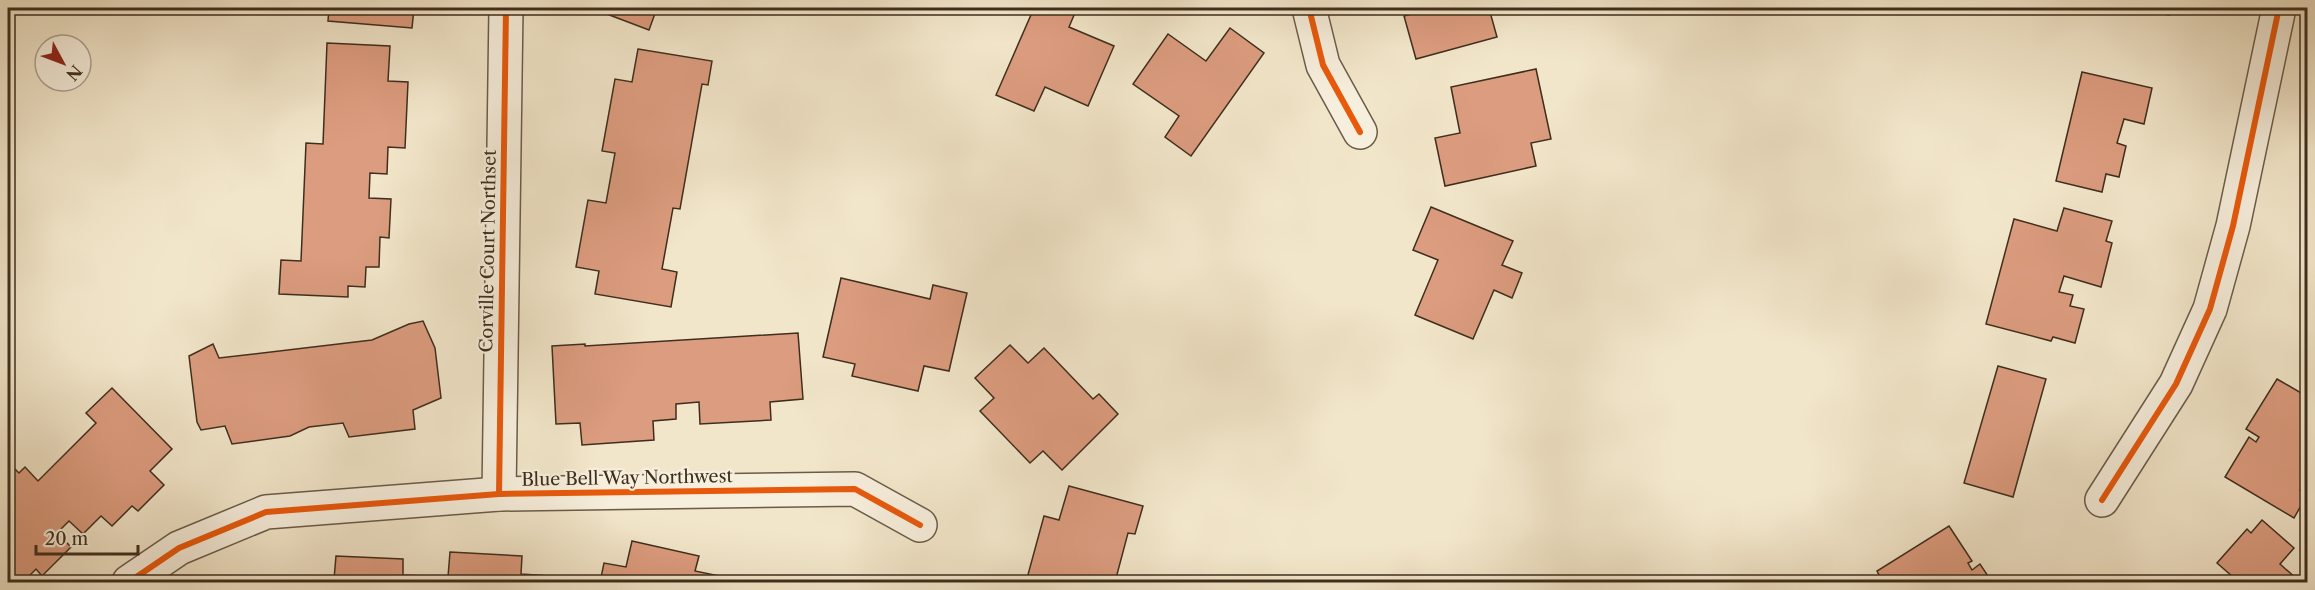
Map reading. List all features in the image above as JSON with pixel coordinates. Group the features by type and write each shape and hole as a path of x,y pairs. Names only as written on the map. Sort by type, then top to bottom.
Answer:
{"street":[{"name":"Corville Court Northset","path":"499,494 506,8"},
{"path":"1309,8 1323,65 1360,132"},
{"path":"2102,500 2176,384 2210,309 2233,226 2279,8"},
{"name":"Blue Bell Way Northwest","path":"129,582 179,548 266,512 499,494 855,489 920,525"}],"building":[{"path":"329,8 414,8 412,28 328,21"},
{"path":"591,8 657,8 649,30"},
{"path":"1034,8 1077,8 1069,27 1114,46 1088,106 1045,87 1034,111 996,95"},
{"path":"1433,8 1505,8 1490,12 1497,37 1416,59 1404,16"},
{"path":"2125,8 2170,8 2169,15"},
{"path":"1230,28 1264,53 1191,156 1165,137 1179,116 1133,84 1168,34 1206,61"},
{"path":"327,43 390,46 388,81 408,82 405,148 388,147 387,174 370,173 369,198 391,199 389,238 380,237 379,267 366,267 365,287 348,286 348,297 279,294 281,260 301,261 306,143 323,144"},
{"path":"638,49 712,61 708,85 702,84 680,209 673,208 662,269 677,272 671,307 595,294 599,271 576,267 588,200 606,203 615,153 602,151 615,79 632,82"},
{"path":"1536,69 1551,139 1531,143 1536,166 1445,186 1435,138 1460,133 1451,87"},
{"path":"2082,72 2152,88 2144,124 2124,119 2117,143 2126,146 2119,177 2106,174 2102,192 2056,181"},
{"path":"1431,207 1513,241 1502,265 1522,273 1512,298 1494,290 1473,339 1415,315 1438,260 1413,250"},
{"path":"2064,208 2112,221 2106,241 2112,243 2101,287 2064,276 2059,292 2073,295 2070,306 2084,309 2075,343 2053,337 2051,341 1986,324 2014,219 2057,231"},
{"path":"841,278 930,299 933,285 967,293 949,371 924,366 918,391 852,376 855,364 823,357"},
{"path":"423,321 435,348 441,398 413,410 415,429 349,437 343,423 309,427 290,436 232,444 225,426 201,430 197,422 189,356 213,344 219,358 372,340 409,324"},
{"path":"798,333 803,399 770,402 771,420 700,424 699,402 676,404 676,419 653,421 654,440 582,445 580,423 556,424 552,346"},
{"path":"1010,345 1028,363 1044,348 1093,399 1099,394 1118,414 1062,470 1043,451 1030,463 980,411 994,398 975,378"},
{"path":"1998,366 2046,379 2013,497 1964,483"},
{"path":"2277,379 2308,397 2308,478 2300,490 2307,495 2294,518 2225,477 2249,437 2256,442 2259,437 2246,429"},
{"path":"112,388 172,449 150,471 164,485 138,511 132,506 112,526 101,516 83,534 69,521 57,533 71,547 42,576 36,569 23,582 9,582 8,462 19,473 25,467 38,481 96,423 86,413"},
{"path":"1069,486 1143,506 1135,534 1128,533 1115,582 1026,582 1044,516 1059,520"},
{"path":"2262,520 2294,548 2280,564 2298,582 2228,582 2233,577 2217,563 2247,529 2251,533"},
{"path":"1949,526 1972,561 1968,563 1972,570 1980,564 1992,582 1872,582 1880,577 1877,571"},
{"path":"632,541 699,556 695,571 729,578 728,582 600,582 604,563 626,567"},
{"path":"450,552 522,556 521,574 550,576 550,582 307,582 308,578 334,579 336,556 403,559 403,575 448,577"}],"cycle path":[{"path":"499,494 506,8"},
{"path":"1309,8 1323,65 1360,132"},
{"path":"2102,500 2176,384 2210,309 2233,226 2279,8"},
{"path":"129,582 179,548 266,512 499,494 855,489 920,525"}]}
